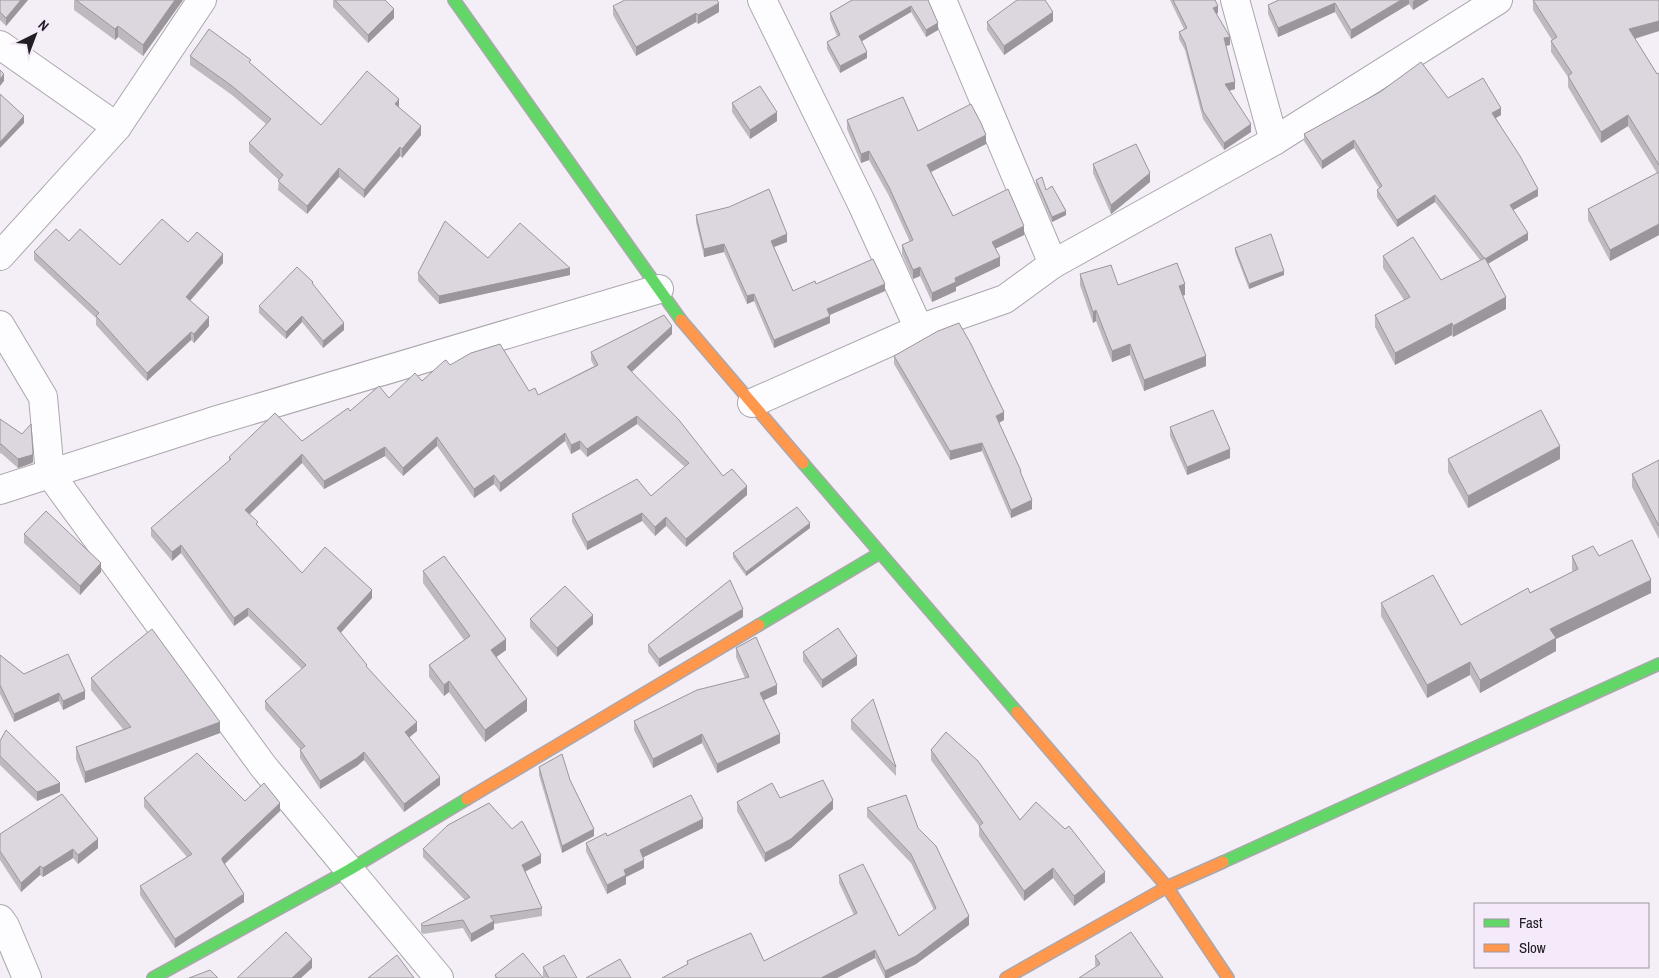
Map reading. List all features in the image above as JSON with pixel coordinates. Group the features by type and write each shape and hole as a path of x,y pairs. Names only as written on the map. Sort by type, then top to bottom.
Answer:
{"street":[{"path":"0,256 117,127 202,0"},
{"path":"454,0 685,326 1167,887 1228,978"},
{"path":"762,0 862,204 918,329"},
{"path":"942,0 1053,264"},
{"path":"1235,0 1274,141"},
{"path":"752,403 918,329 1005,299 1053,264 1274,141 1498,0"},
{"path":"0,45 117,127"},
{"path":"0,490 211,422 659,289"},
{"path":"0,325 43,396 50,474 263,766 439,978"},
{"path":"153,978 350,870 880,553"},
{"path":"1006,978 1167,887 1659,664"},
{"path":"0,919 5,926 27,978"}],"building":[{"path":"0,0 21,0 6,18 0,12"},
{"path":"76,0 175,0 143,45 118,26 115,29"},
{"path":"335,0 385,0 394,9 368,35"},
{"path":"625,0 717,0 719,3 698,15 696,13 636,47 613,6"},
{"path":"852,0 928,0 938,23 926,30 911,6 859,36 867,52 840,66 827,42 840,35 830,13"},
{"path":"1017,0 1045,0 1053,12 1004,46 987,22"},
{"path":"1173,0 1215,0 1218,6 1213,8 1230,37 1224,38 1235,82 1225,84 1251,124 1224,143 1203,111 1185,43 1179,32 1187,28"},
{"path":"1279,0 1401,0 1351,30 1335,3 1278,28 1268,5"},
{"path":"1533,0 1659,0 1659,21 1629,29 1657,74 1659,73 1659,165 1628,115 1601,132 1568,76 1572,73 1551,41 1557,37"},
{"path":"209,29 251,60 249,62 321,125 367,71 399,99 395,104 421,126 402,149 400,147 364,190 339,168 307,206 278,181 283,175 249,143 271,119 232,86 190,56"},
{"path":"1421,62 1448,98 1483,78 1501,108 1492,113 1520,156 1538,189 1510,205 1528,233 1485,259 1435,195 1397,220 1377,190 1382,186 1354,140 1322,161 1304,134 1380,92"},
{"path":"0,70 4,74 0,79"},
{"path":"760,86 777,112 750,130 732,103"},
{"path":"0,94 24,116 0,142"},
{"path":"903,97 918,131 971,104 981,123 986,135 927,165 953,216 1008,189 1024,226 992,242 1000,257 955,278 956,282 932,293 920,267 913,270 902,245 913,240 889,187 869,151 861,154 847,120"},
{"path":"1136,144 1150,173 1111,205 1093,164"},
{"path":"1659,172 1659,224 1610,250 1588,209"},
{"path":"1042,177 1046,190 1052,186 1066,211 1052,217 1036,180"},
{"path":"769,189 787,234 771,241 793,291 815,281 816,284 873,259 885,284 827,309 830,316 774,340 754,294 747,296 724,244 704,249 696,215 729,207"},
{"path":"162,219 188,242 197,232 223,254 186,297 209,317 194,334 191,332 147,373 96,316 99,313 34,252 56,229 69,241 80,229 120,265"},
{"path":"445,221 488,258 520,223 570,268 439,296 418,273"},
{"path":"1271,234 1284,271 1249,284 1235,248"},
{"path":"1413,237 1441,280 1485,258 1506,297 1453,326 1452,323 1395,353 1375,315 1410,297 1383,256"},
{"path":"1177,263 1185,284 1179,286 1206,356 1144,380 1130,344 1112,351 1096,310 1093,312 1080,274 1111,265 1118,285"},
{"path":"297,267 313,282 344,323 323,341 302,316 286,332 259,306"},
{"path":"664,315 672,326 627,367 679,420 723,476 732,469 747,486 686,539 666,517 655,527 642,513 587,542 572,514 637,479 651,496 689,463 637,416 587,449 580,441 571,445 565,433 500,483 494,475 474,489 437,437 403,468 385,447 324,481 302,454 245,510 258,522 256,524 302,573 325,547 372,590 337,628 366,666 417,722 405,732 440,777 404,804 364,752 320,781 300,750 305,746 265,701 306,665 248,608 234,618 181,545 172,552 151,528 231,459 229,457 275,413 302,441 348,408 350,411 379,386 389,398 415,373 422,381 446,360 450,365 471,353 500,344 529,391 535,388 538,395 598,365 591,352"},
{"path":"959,323 1004,412 996,416 1032,500 1011,510 982,443 950,451 894,356 938,331"},
{"path":"1213,410 1230,449 1187,467 1170,427"},
{"path":"1541,410 1560,446 1468,496 1448,459"},
{"path":"0,419 22,434 31,424 32,455 18,459 0,445"},
{"path":"1659,460 1659,526 1632,474"},
{"path":"797,507 810,523 746,572 733,553"},
{"path":"46,511 101,563 80,586 24,534"},
{"path":"1632,540 1651,580 1550,629 1556,638 1480,680 1470,662 1427,685 1381,603 1433,575 1461,625 1528,588 1530,593 1578,569 1572,556 1593,546 1599,556"},
{"path":"444,556 506,639 491,650 527,699 485,730 449,681 444,685 429,665 470,636 423,571"},
{"path":"730,580 743,609 659,659 648,645"},
{"path":"565,586 593,615 557,648 530,619"},
{"path":"838,628 857,656 822,680 803,652"},
{"path":"152,629 220,722 85,772 76,747 131,727 91,678"},
{"path":"756,637 777,685 760,693 780,734 717,764 702,734 653,759 634,721 697,690 749,677 736,648"},
{"path":"68,654 85,691 63,701 59,693 14,714 0,685 0,655 24,674"},
{"path":"873,699 896,767 851,720"},
{"path":"6,730 60,783 37,792 0,756 0,741"},
{"path":"946,732 978,761 1020,820 1036,802 1065,829 1069,826 1105,872 1074,896 1053,868 1024,891 979,826 983,823 931,750"},
{"path":"197,753 245,801 264,783 280,803 222,858 244,894 175,939 140,886 192,854 144,798"},
{"path":"562,754 570,780 594,829 562,846 539,767"},
{"path":"823,780 833,800 791,839 765,853 737,802 772,783 780,798"},
{"path":"62,794 98,839 78,855 73,849 43,868 40,866 21,883 0,851 0,834"},
{"path":"691,795 703,819 640,850 644,860 624,870 626,875 607,885 586,843 606,833 607,836"},
{"path":"906,795 918,828 936,846 969,916 916,956 885,971 875,950 821,978 662,978 688,964 687,961 751,933 764,961 857,913 839,875 863,864 899,936 936,908 911,854 867,808"},
{"path":"489,803 512,829 522,821 541,855 522,865 542,908 490,916 494,921 471,934 463,920 423,926 421,924 470,897 423,849 448,825"},
{"path":"286,932 312,959 292,978 237,978"},
{"path":"1131,932 1163,978 1079,978 1100,964 1095,956"},
{"path":"523,953 543,978 497,978 495,975"},
{"path":"397,955 414,978 368,978"},
{"path":"564,955 577,978 549,978 543,967"},
{"path":"620,959 631,978 586,978"},
{"path":"210,970 218,978 189,978"}],"traffic: fast":[{"path":"454,0 681,320"},
{"path":"803,463 1017,712"},
{"path":"759,625 880,553"},
{"path":"1223,862 1659,664"},
{"path":"153,978 349,870 467,799"}],"traffic: slow":[{"path":"681,320 803,463"},
{"path":"467,799 759,625"},
{"path":"1017,712 1167,887 1228,978"},
{"path":"1006,978 1167,887 1223,862"}]}
